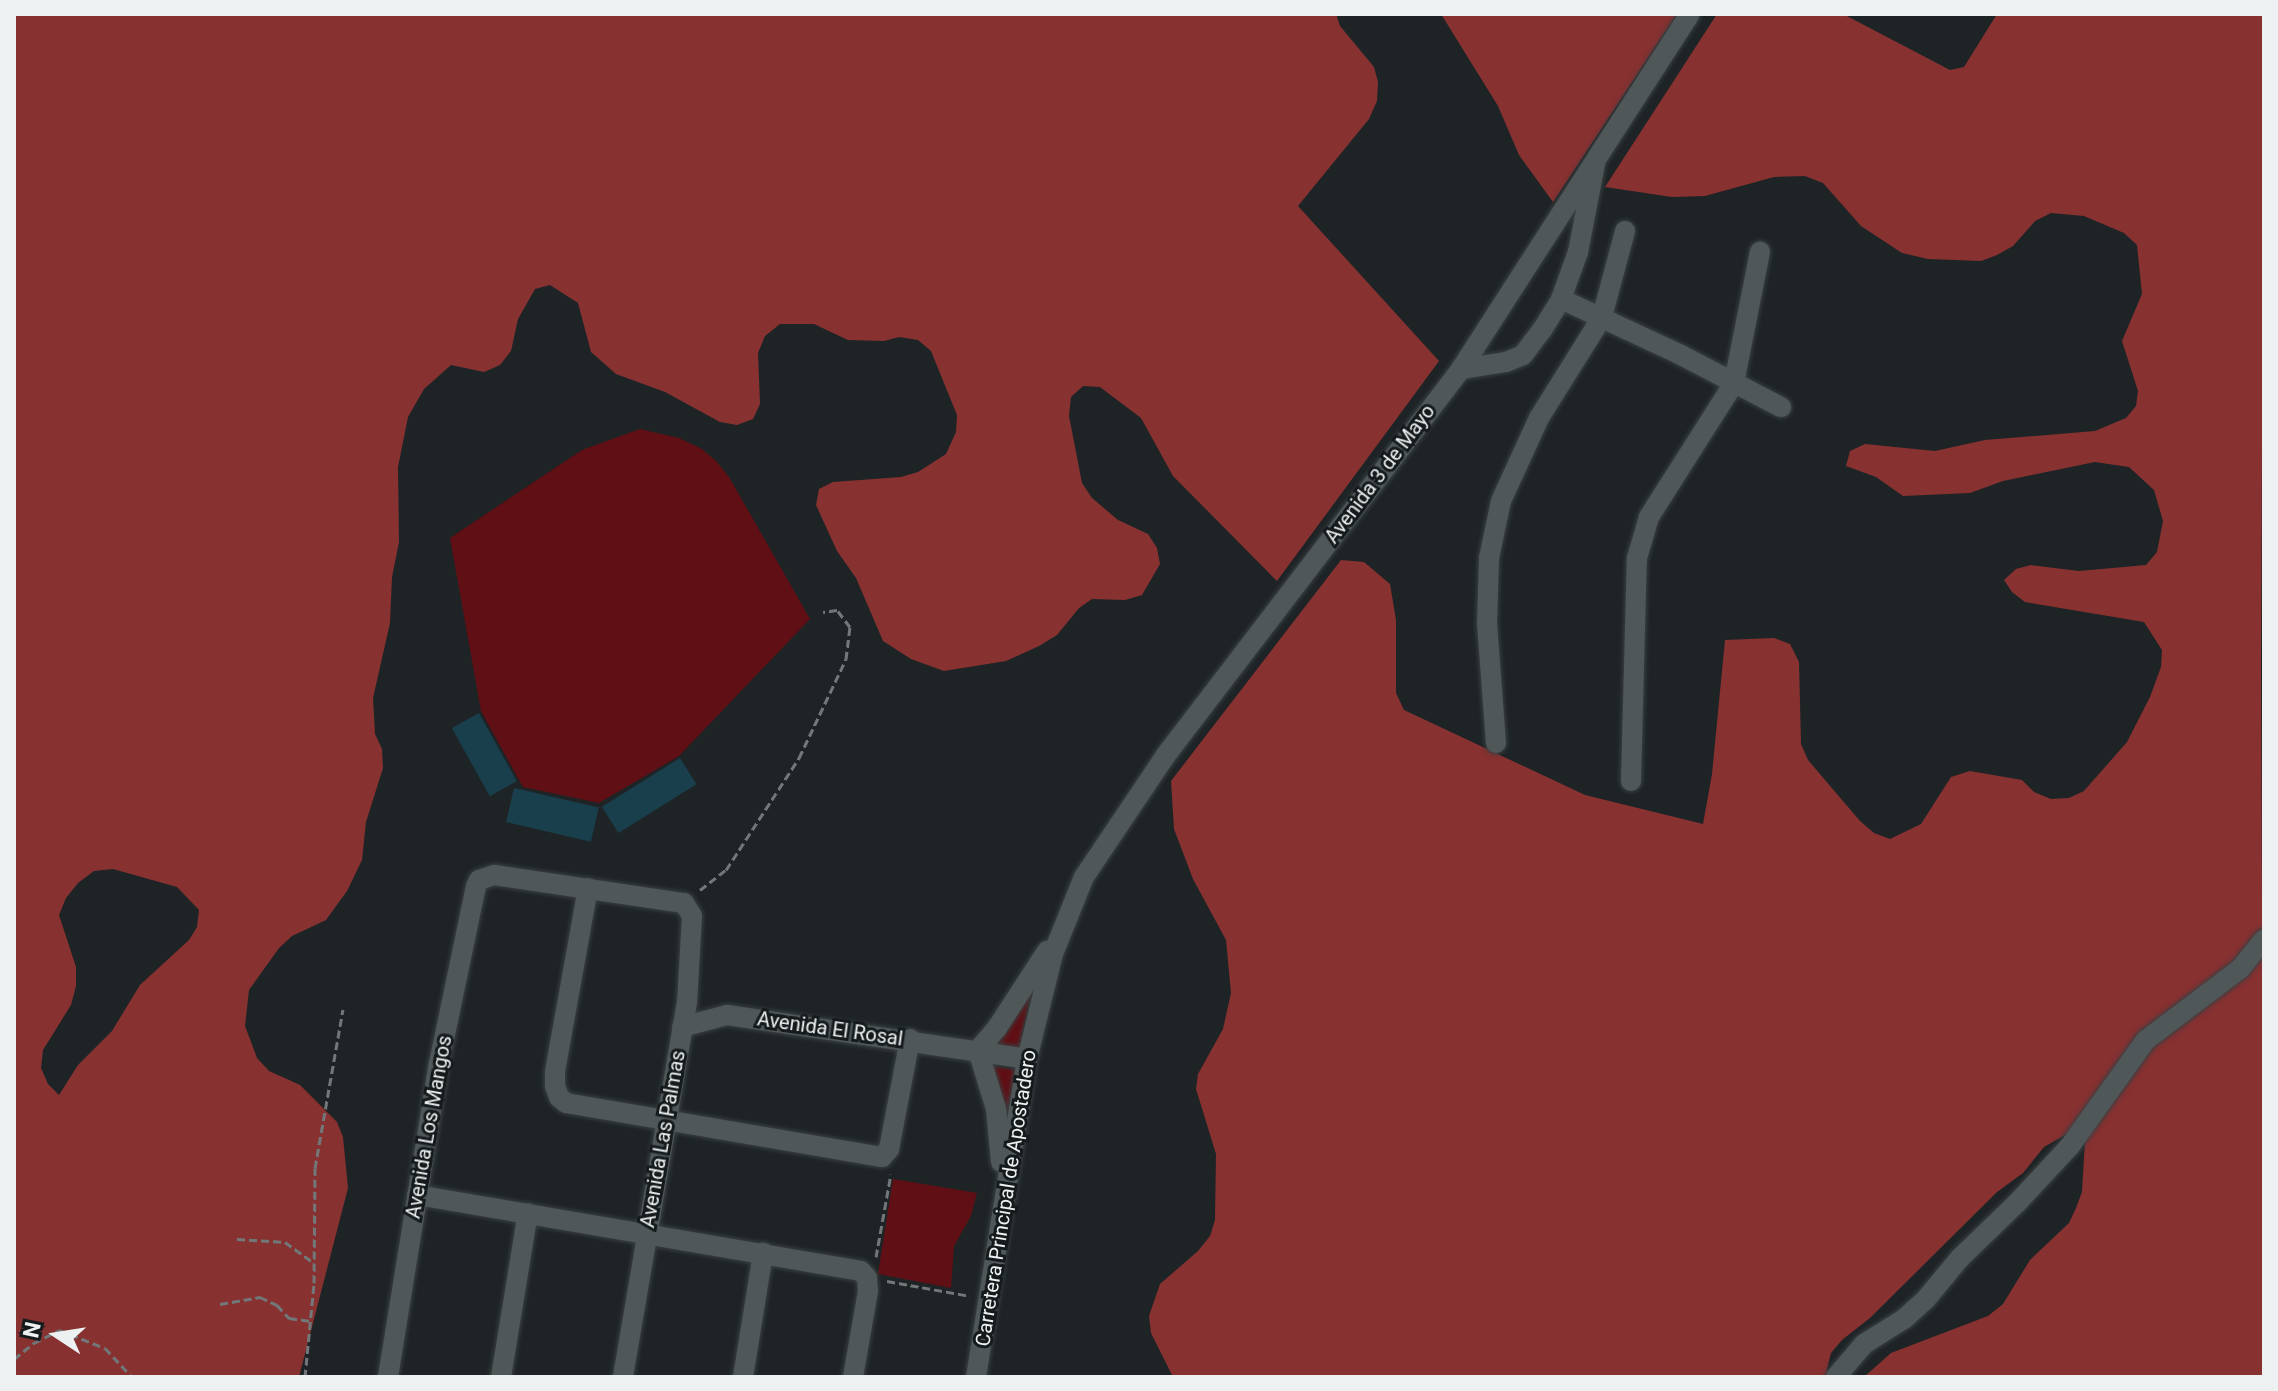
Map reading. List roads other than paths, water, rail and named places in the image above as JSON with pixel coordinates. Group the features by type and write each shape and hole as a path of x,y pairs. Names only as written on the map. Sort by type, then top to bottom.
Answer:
{"street":[{"name":"Avenida 3 de Mayo","path":"1062,928 1103,844 1166,755 1461,369 1690,14"},
{"path":"1461,369 1506,362 1523,355 1561,299 1588,213 1596,156"},
{"path":"1496,743 1487,623 1489,558 1501,501 1539,418 1602,317 1625,231"},
{"path":"1631,781 1637,558 1649,517 1734,383 1760,252"},
{"path":"1561,299 1781,407"},
{"name":"Avenida Los Mangos","path":"388,1377 438,1068 479,880 494,875 509,876 588,888"},
{"path":"588,888 555,1086 559,1097 566,1103 882,1157 889,1149 910,1039"},
{"name":"Avenida Las Palmas","path":"588,888 684,903 692,916 682,1027 623,1377"},
{"path":"1003,1194 996,1109 978,1050 997,1028 1062,928"},
{"name":"Carretera Principal de Apostadero","path":"976,1377 1027,1059 1062,928"},
{"path":"1836,1377 1864,1344 1904,1319 2070,1146 2146,1040 2240,969 2264,939"},
{"name":"Avenida El Rosal","path":"682,1027 727,1015 910,1039 1027,1059"},
{"path":"417,1195 861,1271 867,1278 853,1377"},
{"path":"501,1377 528,1213"},
{"path":"743,1377 763,1253"}]}
